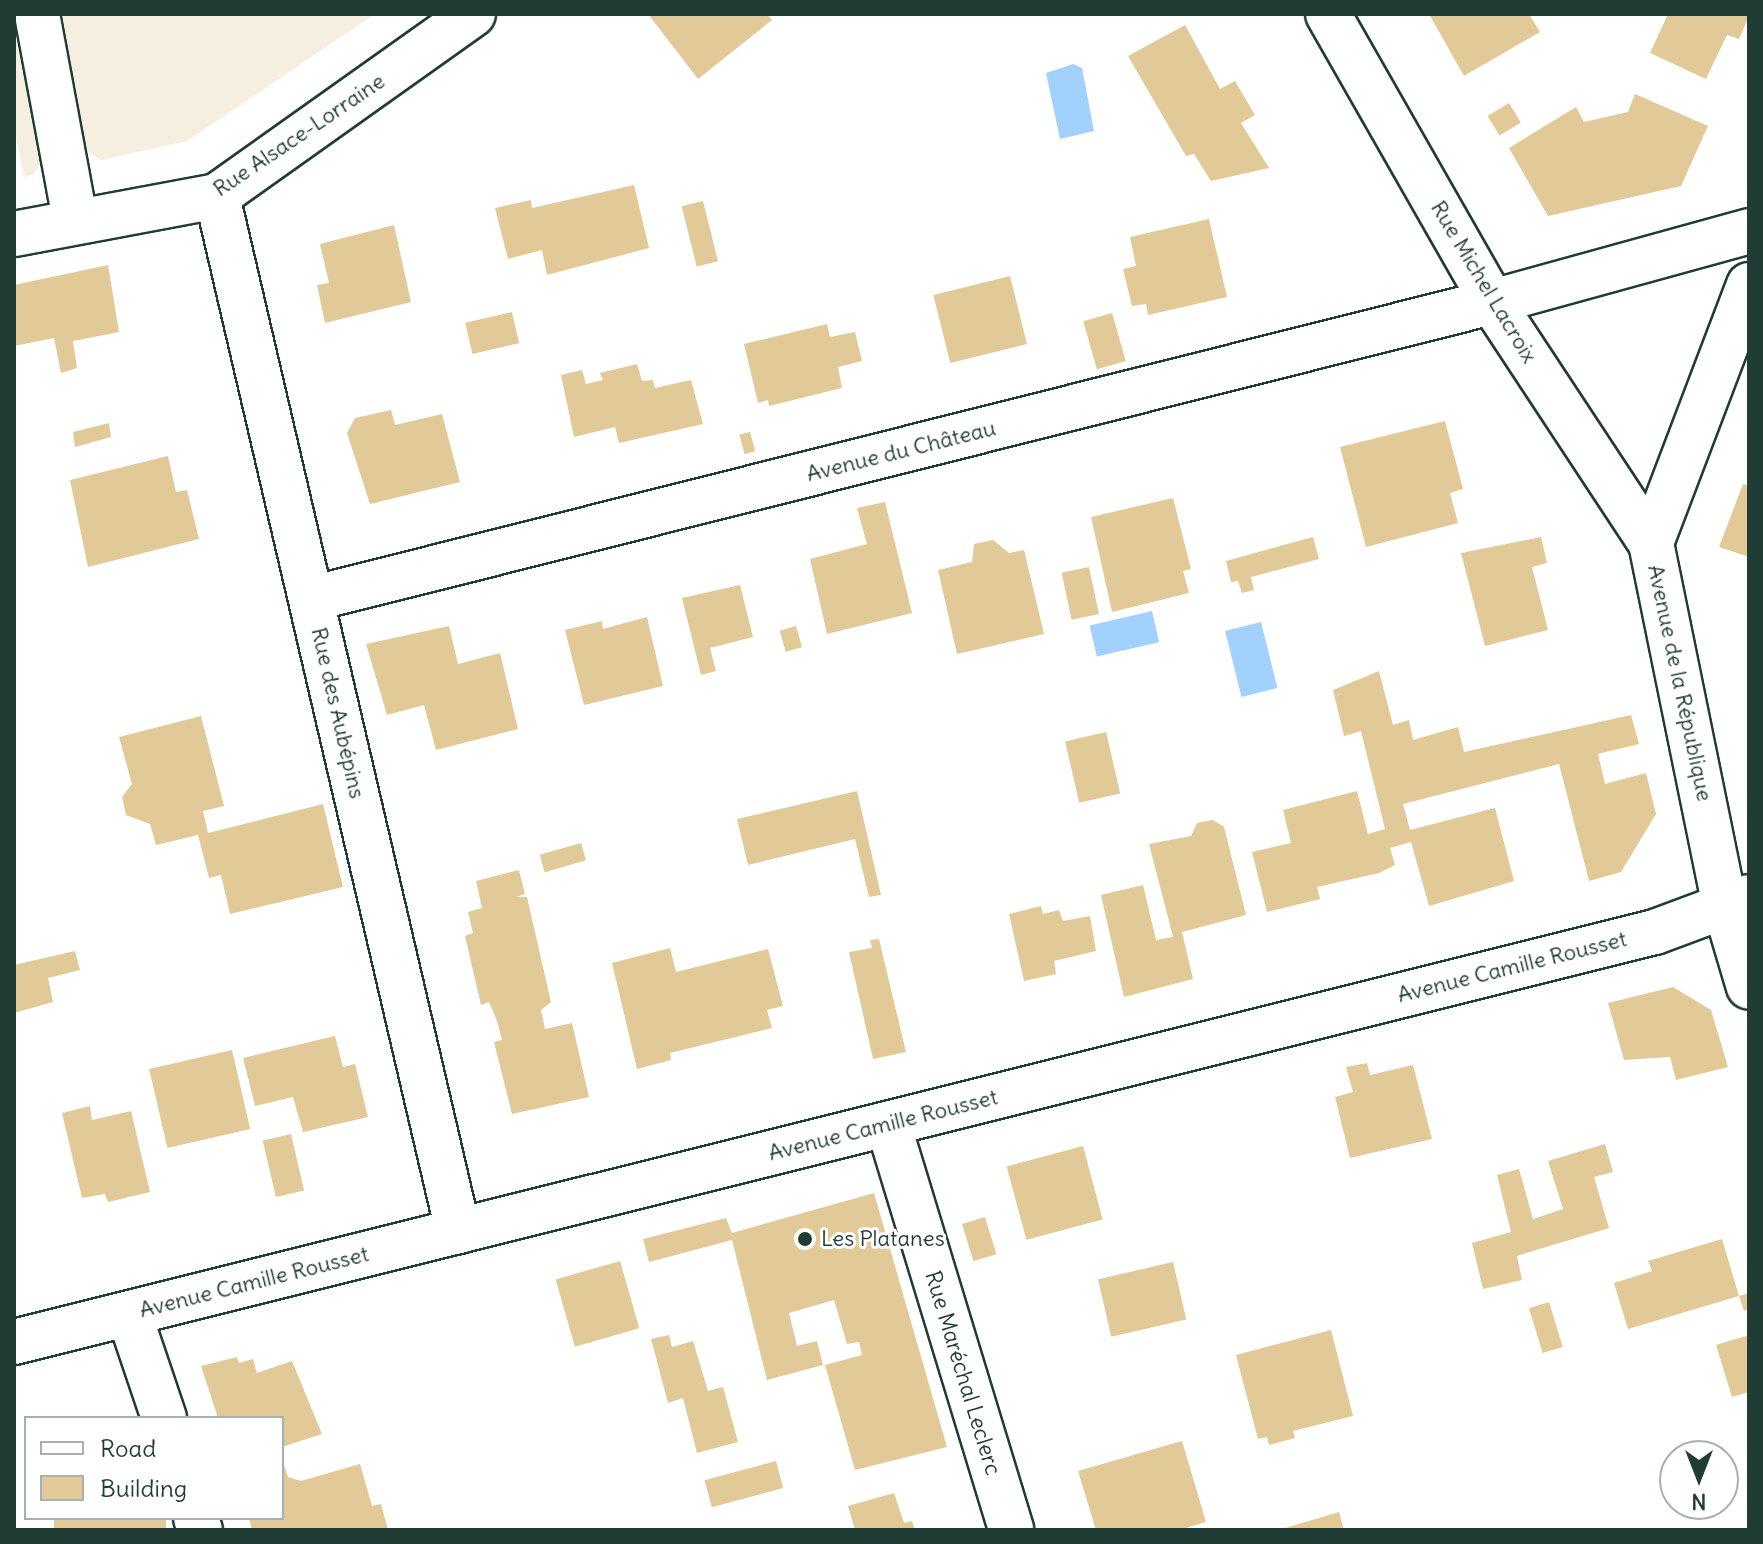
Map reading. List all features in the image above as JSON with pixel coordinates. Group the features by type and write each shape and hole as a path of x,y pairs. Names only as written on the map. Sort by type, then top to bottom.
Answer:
{"street":[{"path":"37,14 75,220"},
{"name":"Rue Alsace-Lorraine","path":"14,234 75,220 217,196 473,14"},
{"name":"Rue Michel Lacroix","path":"1328,14 1492,302 1651,543"},
{"name":"Rue des Aubépins","path":"217,196 458,1231"},
{"path":"1492,302 1749,231"},
{"name":"Avenue de la République","path":"1749,285 1651,543 1737,902 1749,987"},
{"name":"Avenue du Château","path":"311,599 1492,302"},
{"name":"Avenue Camille Rousset","path":"14,1342 1655,932 1737,902"},
{"name":"Rue Maréchal Leclerc","path":"888,1124 1011,1530"},
{"path":"129,1314 163,1416"}],"shaded area":[{"path":"14,14 375,14 187,141 101,160 82,148 46,156 33,175 24,177 14,127"}],"water":[{"path":"1073,64 1082,68 1094,131 1060,139 1046,73"},
{"path":"1152,611 1159,642 1097,657 1090,625"},
{"path":"1261,622 1277,688 1242,697 1225,631"}],"building":[{"path":"648,14 767,14 772,20 698,79"},
{"path":"1429,14 1529,14 1540,32 1464,76"},
{"path":"1668,14 1749,16 1739,39 1727,35 1706,79 1650,53"},
{"path":"1185,25 1220,89 1235,81 1255,115 1241,123 1269,168 1211,181 1194,154 1186,156 1128,56"},
{"path":"1635,94 1708,126 1681,186 1548,216 1509,148 1576,107 1584,122 1628,112"},
{"path":"1509,103 1521,123 1499,136 1488,116"},
{"path":"634,185 649,248 547,275 542,250 508,259 495,208 531,200 532,208"},
{"path":"703,201 718,261 697,266 682,206"},
{"path":"1209,219 1227,297 1148,315 1146,304 1132,306 1123,269 1136,266 1130,237"},
{"path":"394,225 411,302 325,323 317,285 329,283 320,244"},
{"path":"108,265 119,332 73,341 77,368 61,373 54,338 14,346 14,285"},
{"path":"1010,276 1027,344 950,363 933,295"},
{"path":"512,312 519,343 472,354 465,323"},
{"path":"1112,313 1126,361 1097,369 1083,321"},
{"path":"827,324 830,337 855,332 862,361 838,367 842,388 769,406 768,400 758,403 744,344"},
{"path":"637,364 642,381 653,380 655,388 691,380 703,424 619,443 615,427 574,437 561,375 582,370 586,384 603,380 600,373"},
{"path":"391,410 395,425 442,414 460,482 370,504 347,433 355,418"},
{"path":"1445,421 1463,489 1450,493 1458,523 1366,547 1340,447"},
{"path":"109,423 111,437 75,447 73,432"},
{"path":"750,432 755,451 745,454 739,435"},
{"path":"168,456 176,492 187,490 199,539 88,567 70,480"},
{"path":"1743,484 1749,486 1749,557 1719,547"},
{"path":"1173,498 1191,569 1183,571 1189,593 1112,612 1091,517"},
{"path":"885,502 912,613 827,634 810,559 867,544 857,508"},
{"path":"1313,537 1319,559 1251,577 1254,590 1242,593 1238,581 1231,582 1226,561"},
{"path":"1541,537 1547,563 1532,567 1548,630 1485,646 1461,553"},
{"path":"993,540 1009,553 1024,550 1044,634 957,654 938,570 972,562 974,544"},
{"path":"1089,567 1099,614 1072,620 1062,573"},
{"path":"740,585 753,637 710,648 716,671 701,675 682,598"},
{"path":"647,617 663,686 584,705 565,630 602,621 603,629"},
{"path":"449,626 458,664 500,653 518,729 436,750 424,705 387,715 366,644"},
{"path":"796,626 802,647 786,652 780,631"},
{"path":"1379,671 1393,725 1409,720 1413,740 1458,727 1464,752 1631,715 1639,744 1598,754 1605,784 1646,773 1656,814 1621,872 1589,881 1559,764 1403,804 1410,830 1495,808 1514,881 1429,906 1411,842 1390,848 1395,865 1379,873 1317,887 1320,899 1267,912 1252,852 1291,843 1283,810 1357,791 1368,834 1385,829 1361,731 1344,736 1333,690"},
{"path":"201,716 224,806 203,811 208,833 323,804 343,887 230,914 221,875 209,878 198,835 156,845 150,824 126,815 122,797 132,784 119,737"},
{"path":"1106,732 1120,793 1079,803 1065,741"},
{"path":"857,791 881,895 869,897 855,839 748,865 737,819"},
{"path":"1213,820 1224,827 1246,915 1182,932 1193,979 1124,997 1101,895 1143,885 1156,940 1173,937 1149,844 1191,836 1197,823"},
{"path":"581,843 586,860 545,872 540,855"},
{"path":"519,870 525,894 516,897 527,897 551,1002 541,1010 545,1029 572,1023 589,1097 512,1114 494,1042 502,1040 497,1021 489,1002 481,1005 465,936 473,933 468,912 482,908 476,881"},
{"path":"1041,906 1043,914 1059,910 1063,921 1090,916 1096,951 1054,961 1056,974 1024,981 1009,914"},
{"path":"879,939 906,1052 873,1059 849,952 872,948 870,940"},
{"path":"670,948 676,972 768,949 783,1006 767,1010 772,1028 670,1053 671,1060 637,1069 612,963"},
{"path":"75,951 80,970 48,978 53,1002 14,1013 14,965"},
{"path":"1673,987 1711,1010 1728,1067 1676,1080 1670,1057 1624,1060 1608,1003"},
{"path":"335,1036 343,1067 355,1064 368,1117 303,1132 293,1097 255,1106 243,1058"},
{"path":"232,1050 250,1129 167,1148 149,1069"},
{"path":"1367,1063 1370,1075 1413,1065 1432,1139 1350,1158 1335,1097 1353,1092 1346,1067"},
{"path":"90,1106 92,1120 131,1111 150,1192 108,1202 105,1194 82,1198 62,1113"},
{"path":"291,1134 304,1191 276,1197 263,1141"},
{"path":"1605,1144 1613,1172 1594,1177 1609,1228 1517,1256 1522,1280 1483,1289 1472,1243 1511,1232 1497,1175 1519,1169 1533,1219 1563,1209 1548,1161"},
{"path":"1083,1146 1103,1219 1026,1240 1007,1166"},
{"path":"874,1193 947,1447 855,1470 825,1365 862,1355 859,1342 847,1344 834,1300 789,1313 797,1346 817,1341 823,1365 767,1380 732,1240 649,1262 643,1239 726,1218 732,1233"},
{"path":"985,1217 996,1254 973,1261 962,1224"},
{"path":"1722,1239 1739,1296 1628,1329 1614,1283 1652,1271 1648,1261"},
{"path":"620,1261 639,1328 575,1347 556,1279"},
{"path":"1173,1262 1186,1319 1111,1337 1098,1279"},
{"path":"1749,1293 1749,1309 1744,1311 1739,1296"},
{"path":"1549,1302 1563,1347 1543,1353 1529,1308"},
{"path":"1331,1330 1353,1416 1293,1431 1295,1438 1269,1445 1267,1437 1258,1439 1236,1355"},
{"path":"669,1335 672,1347 693,1341 708,1391 723,1387 738,1442 697,1453 683,1398 668,1403 651,1339"},
{"path":"1749,1335 1749,1392 1732,1397 1716,1345"},
{"path":"237,1357 239,1363 253,1359 257,1373 292,1361 322,1434 284,1446 284,1416 217,1416 201,1366"},
{"path":"1182,1441 1206,1522 1179,1530 1096,1530 1078,1471"},
{"path":"776,1461 783,1488 712,1507 705,1480"},
{"path":"360,1464 372,1506 381,1504 388,1530 252,1530 250,1520 284,1520 284,1465 288,1477 301,1481"},
{"path":"894,1493 904,1523 912,1521 915,1530 855,1530 848,1506"},
{"path":"1339,1512 1344,1530 1282,1530 1282,1529"},
{"path":"54,1520 166,1520 166,1530 54,1530"}],"place":[{"name":"Les Platanes","path":"805,1239"}]}
